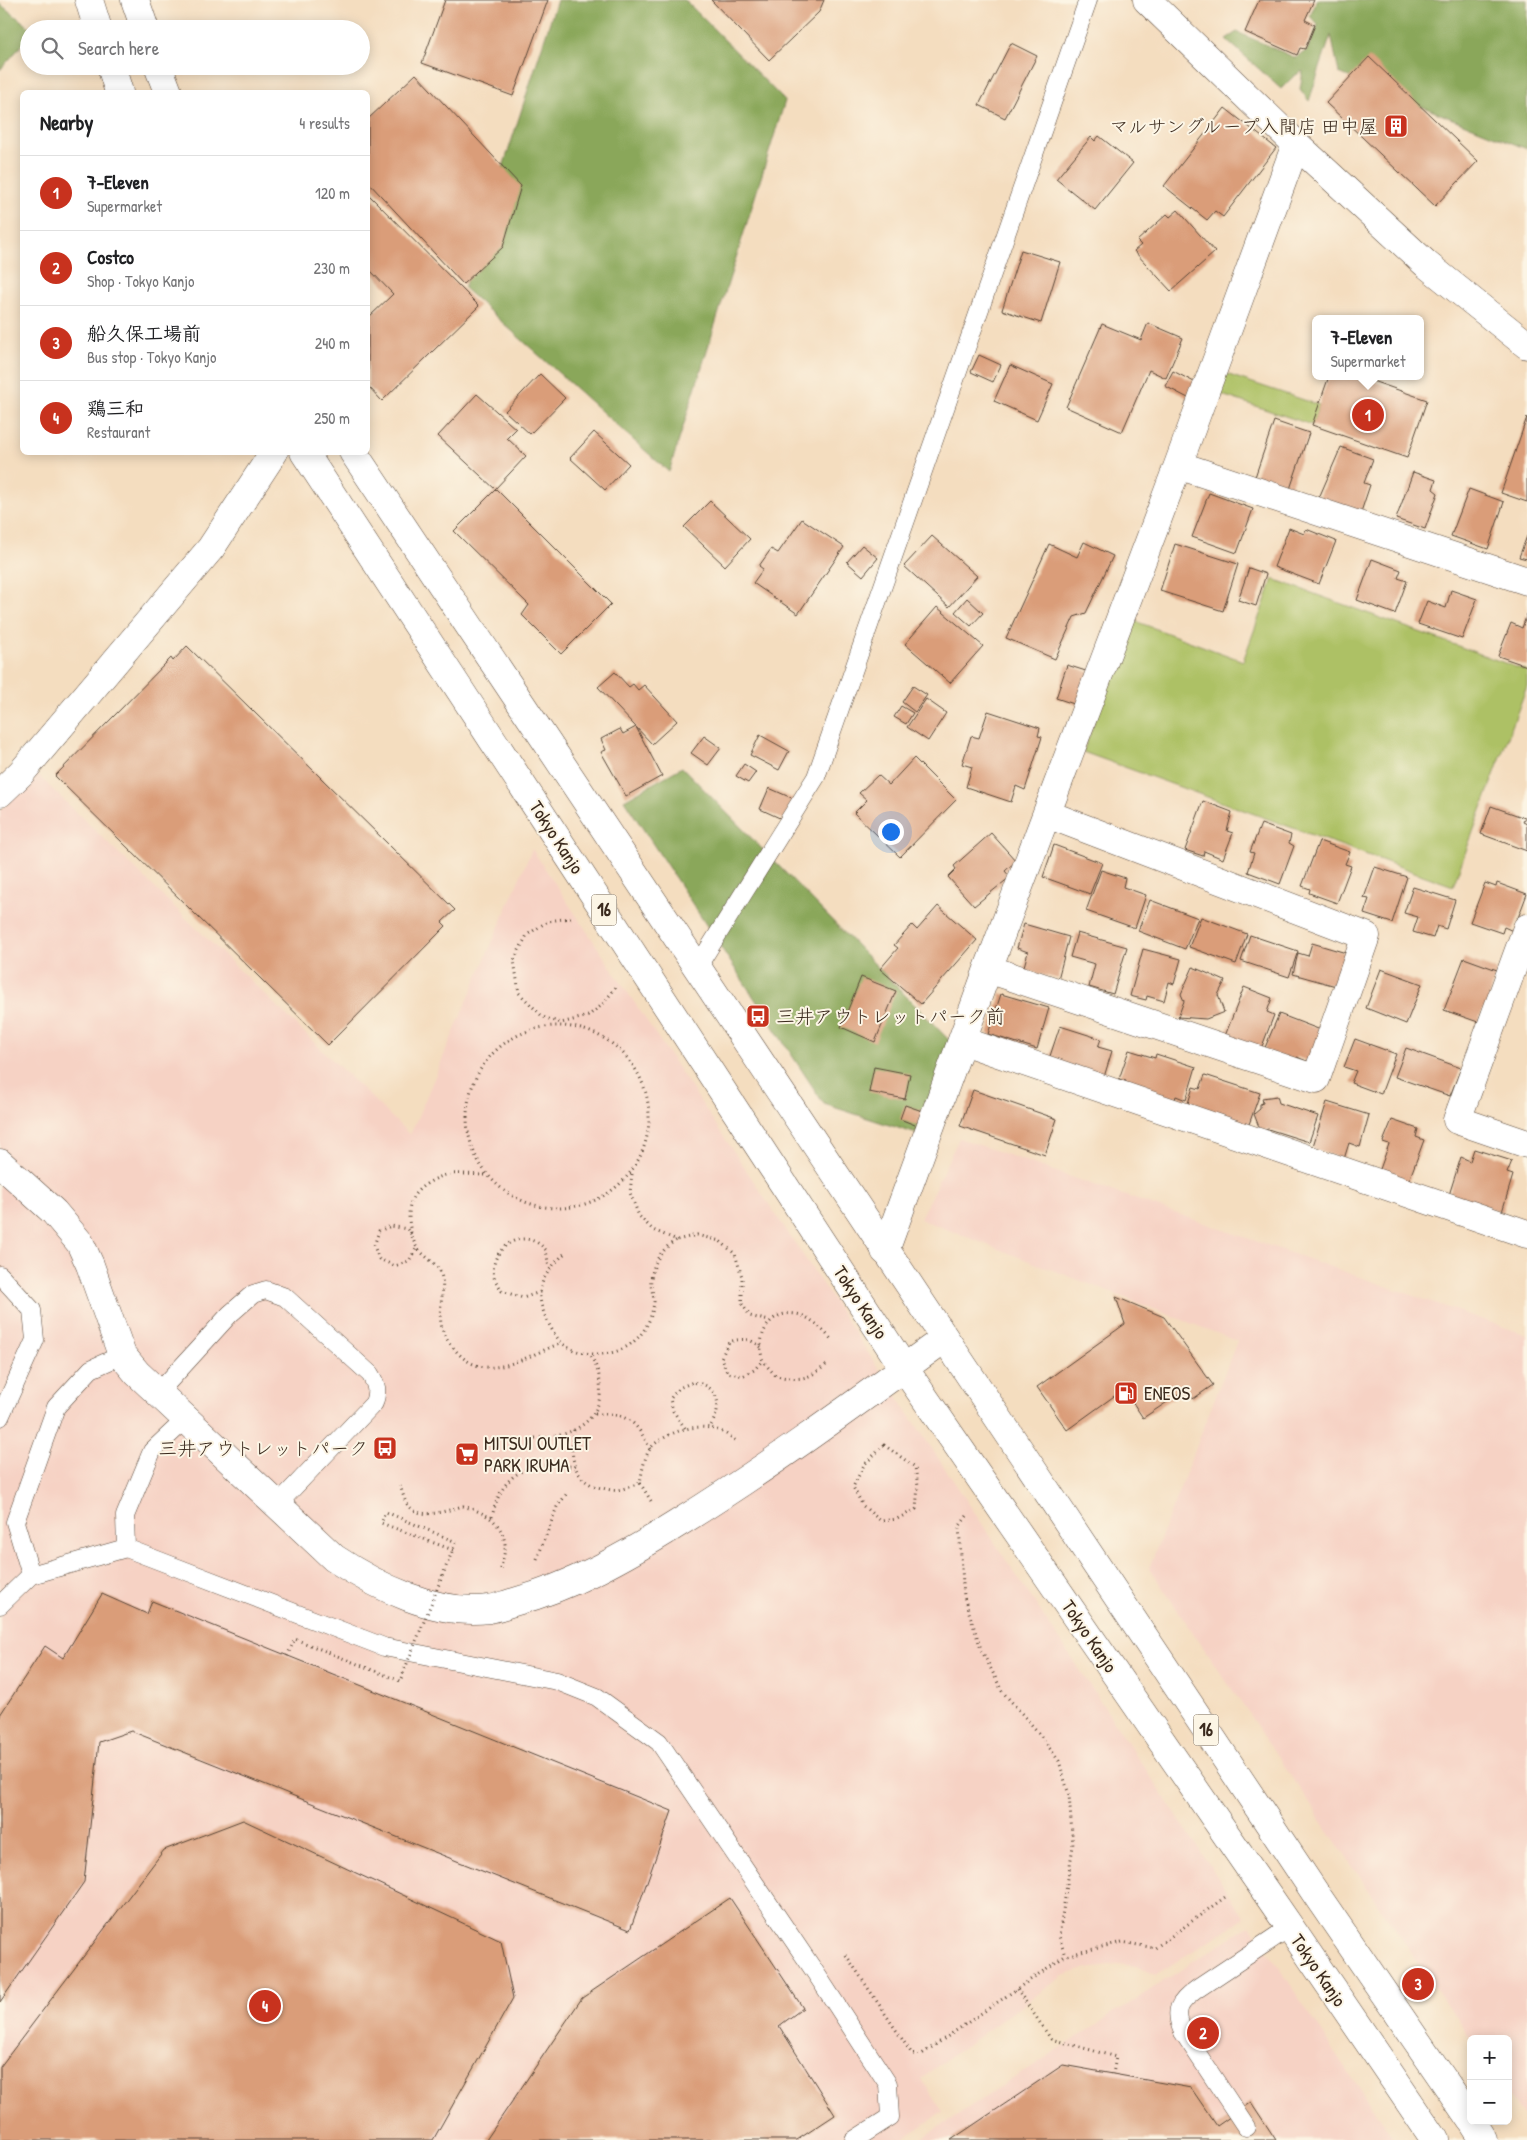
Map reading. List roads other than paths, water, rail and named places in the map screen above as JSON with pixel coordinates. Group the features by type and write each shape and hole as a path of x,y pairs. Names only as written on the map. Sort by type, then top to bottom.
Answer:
{"main road":[{"path":"89,0 95,20"},
{"path":"135,0 142,20"},
{"path":"1147,0 1296,144 1426,264 1527,345"},
{"path":"114,75 119,90"},
{"path":"161,75 167,90"},
{"path":"885,1251 988,969 1178,465 1296,144"},
{"path":"0,793 21,773 211,548 272,455"},
{"name":"Tokyo Kanjo","path":"306,455 904,1368 1290,1926 1435,2140"},
{"name":"16","path":"355,455 698,966 885,1251 1318,1897 1467,2114"},
{"path":"1178,465 1527,582"},
{"path":"988,969 1316,1079 1366,936 1047,814"},
{"path":"1527,928 1457,1120 1527,1144"},
{"path":"963,1041 1527,1234"},
{"path":"1,1167 54,1212 80,1243 90,1265 122,1355 136,1373 334,1558 358,1574 388,1590 443,1608 488,1609 531,1598 589,1575 652,1540 791,1450 944,1339"},
{"name":"16","path":"1474,2125 1484,2140"}],"lane":[{"path":"698,966 816,777 1088,0"},
{"path":"0,1275 32,1310 35,1340 0,1418"},
{"path":"158,1393 230,1314 253,1294 266,1290 285,1297 370,1374 376,1383 378,1393 374,1403 278,1505"},
{"path":"31,1575 16,1522 56,1407 90,1369 122,1355"},
{"path":"126,1548 125,1516 152,1451 186,1418"},
{"path":"0,1605 31,1575 126,1548 384,1647 557,1681 597,1697 659,1742 817,1975 888,2084 890,2117 854,2140"},
{"path":"1246,2127 1183,2032 1178,2020 1178,2009 1185,1998 1290,1926"}],"place":[{"name":"マルサングループ入間店 田中屋","path":"1396,126"},
{"name":"7-Eleven","path":"1368,415"},
{"name":"三井アウトレットパーク前","path":"758,1016"},
{"name":"ENEOS","path":"1126,1393"},
{"name":"三井アウトレットパーク","path":"385,1448"},
{"name":"MITSUI OUTLET PARK IRUMA","path":"467,1454"},
{"name":"船久保工場前","path":"1418,1984"},
{"name":"鶏三和","path":"265,2006"},
{"name":"Costco","path":"1203,2033"}]}
